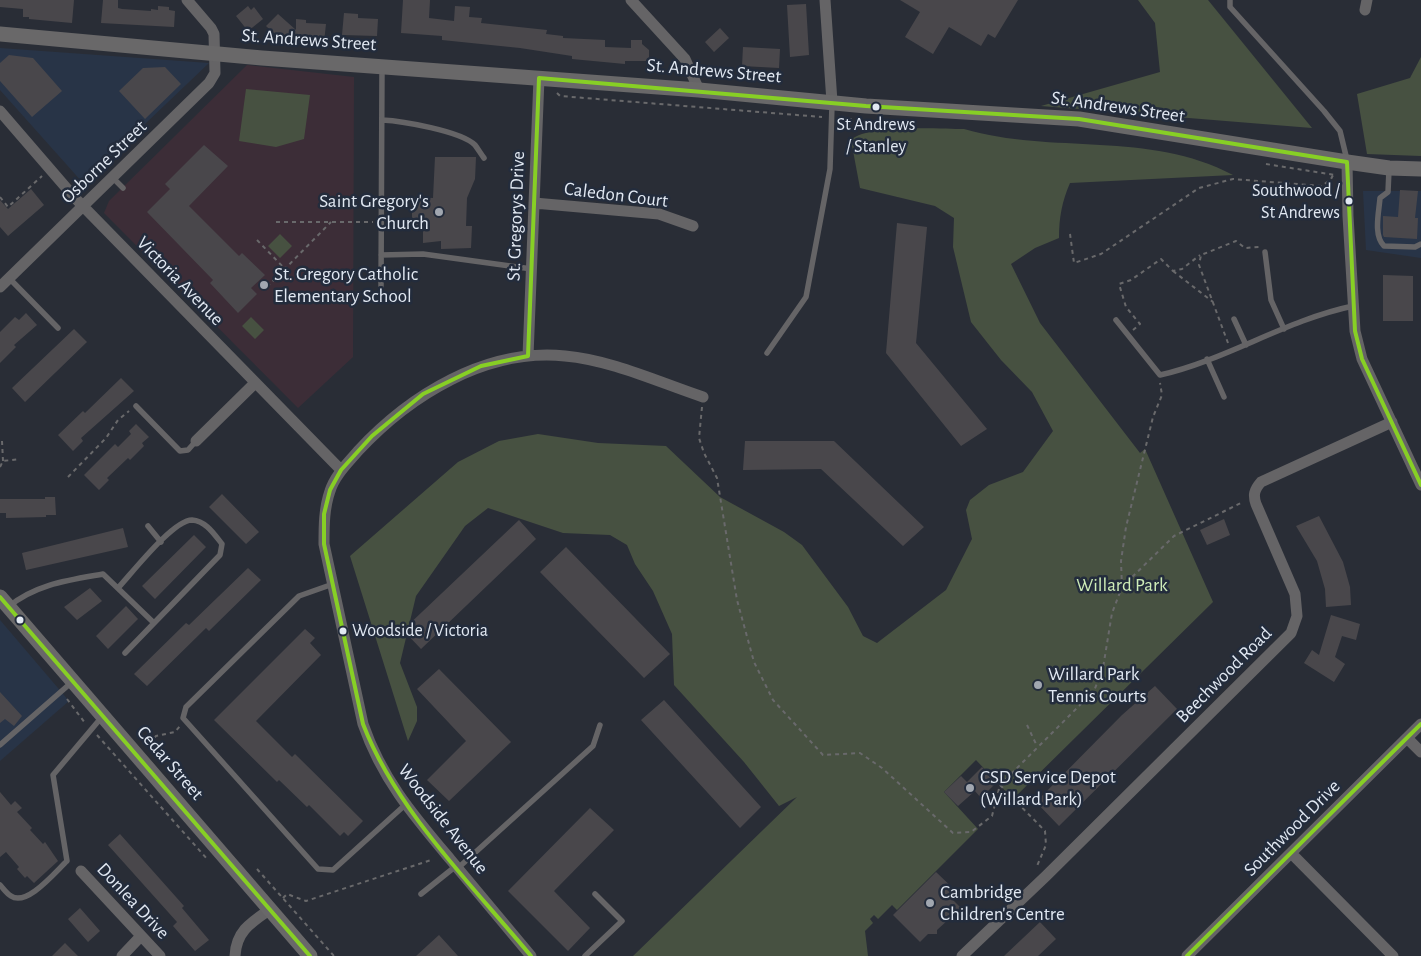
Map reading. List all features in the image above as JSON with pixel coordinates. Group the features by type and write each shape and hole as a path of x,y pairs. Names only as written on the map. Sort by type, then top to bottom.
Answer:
{"main road":[{"name":"St. Andrews Street","path":"0,34 832,102 1079,119 1347,162 1389,168 1421,169"},
{"name":"Cedar Street","path":"4,602 67,686 103,716 310,956"}],"street":[{"name":"Osborne Street","path":"0,287 209,83 215,73 214,34 187,0"},
{"path":"631,0 685,59 699,90"},
{"path":"825,0 832,102"},
{"name":"St. Gregorys Drive","path":"528,356 539,78"},
{"name":"Victoria Avenue","path":"0,111 83,206 341,470"},
{"path":"1347,162 1352,306 1355,331 1362,359 1421,485"},
{"name":"Caledon Court","path":"534,204 659,214 693,226"},
{"name":"Woodside Avenue","path":"531,956 405,805 386,778 372,750 364,724 324,544 324,514 330,490 341,470 372,436 424,394 481,366 528,356 565,356 600,363 703,398"},
{"path":"196,441 254,383"},
{"path":"1254,497 1260,482 1392,422"},
{"name":"Beechwood Road","path":"962,956 1046,876 1291,633 1297,616 1295,594 1254,497"},
{"name":"Southwood Drive","path":"1187,956 1421,724"},
{"path":"1408,738 1421,752"},
{"path":"1291,853 1393,956"},
{"name":"Donlea Drive","path":"81,871 160,956"},
{"path":"235,956 236,942 242,930 269,910"},
{"path":"122,956 141,936"}],"lane":[{"path":"1230,0 1230,8 1340,131 1347,162"},
{"path":"380,290 382,66"},
{"path":"768,354 806,297 830,169 832,102"},
{"path":"382,120 407,121 447,132 474,144 484,158"},
{"path":"1389,168 1388,192 1380,198 1378,236 1380,242 1384,246 1415,247 1421,244"},
{"path":"112,178 123,188"},
{"path":"1265,252 1271,300 1284,329"},
{"path":"381,256 423,254 532,269"},
{"path":"9,278 58,328"},
{"path":"1116,320 1160,375 1180,370 1284,329 1352,306"},
{"path":"1234,320 1246,345"},
{"path":"1207,359 1224,397"},
{"path":"136,406 180,451 188,450 196,441"},
{"path":"118,588 175,527 192,520 206,524 222,544 220,555 125,653"},
{"path":"148,526 161,542"},
{"path":"4,602 50,584 103,574 154,623"},
{"path":"333,584 299,596 186,707 183,718 318,869 333,870 405,805"},
{"path":"0,745 67,686"},
{"path":"0,885 10,896 18,899 33,894 67,861 53,775 103,716"},
{"path":"422,894 456,867 593,746 600,725"},
{"path":"585,956 622,921 595,894"}],"path":[{"path":"555,91 560,96 856,120"},
{"path":"1070,234 1074,263 1102,254 1200,188 1233,179 1322,186 1334,175 1262,163"},
{"path":"0,197 8,207 44,175"},
{"path":"276,222 381,222"},
{"path":"267,288 331,222"},
{"path":"257,240 286,268"},
{"path":"1173,271 1182,269 1205,251 1236,241 1245,248 1264,247 1265,252"},
{"path":"1205,251 1201,255 1199,264 1231,350"},
{"path":"1128,335 1140,324 1126,307 1119,284 1130,280 1161,259 1173,271 1213,302"},
{"path":"1122,587 1121,561 1126,527 1153,417 1162,395 1160,375"},
{"path":"703,398 699,438 704,453 717,478 737,600 754,662 774,700 823,756 860,753 882,768 954,833 971,832 992,816 1000,785 1094,691 1104,668 1112,612 1122,587 1174,536 1254,497"},
{"path":"68,477 106,438 118,420 136,406"},
{"path":"0,467 3,461 2,442"},
{"path":"3,461 20,459"},
{"path":"67,686 76,713 212,864"},
{"path":"149,743 156,736 175,732 183,718"},
{"path":"1027,725 1037,746"},
{"path":"1000,785 1044,830 1046,845 1037,866"},
{"path":"282,898 287,894 306,901 431,860"},
{"path":"257,869 334,956"}],"shaded area":[{"path":"0,48 209,63 83,183 0,90"},
{"name":"St. Gregory Catholic Elementary School","path":"247,65 354,77 353,357 298,408 104,213 109,201"},
{"path":"1363,191 1421,191 1421,258 1366,250"},
{"path":"0,620 69,701 0,761"}],"green space":[{"path":"1138,0 1208,0 1312,128 1041,106 1160,72 1155,23"},
{"path":"1421,57 1421,156 1367,154 1357,94 1410,78"},
{"path":"246,89 310,95 304,139 276,147 239,141"},
{"name":"Willard Park","path":"904,128 964,129 998,137 1032,141 1168,152 1201,161 1233,175 1070,183 1062,210 1059,238 1035,248 1011,264 1040,323 1140,453 1145,449 1213,602 1013,799 976,760 944,792 978,829 897,910 892,905 878,919 874,915 870,919 873,923 865,931 868,956 633,956 797,797 779,806 744,762 674,685 672,634 653,591 635,564 627,545 610,535 563,533 488,508 465,526 416,596 400,663 417,707 417,721 408,741 350,556 458,462 499,441 538,434 598,443 666,446 720,497 784,532 802,545 848,607 863,636 877,643 946,590 972,539 966,510 970,500 989,485 1023,472 1053,431 1032,392 1001,360 971,322 953,247 954,218 935,206 860,188 851,140 859,135 887,129"},
{"path":"280,234 292,246 280,258 268,246"},
{"path":"251,317 264,330 255,339 242,326"}],"building":[{"path":"0,0 74,0 72,23 29,19 29,17 23,17 23,9 0,7"},
{"path":"103,0 118,0 118,8 122,9 151,11 151,9 158,10 158,6 169,7 169,10 175,11 174,27 101,23"},
{"path":"403,0 430,0 429,18 454,21 455,6 470,7 469,17 482,18 481,23 547,30 546,34 563,36 563,38 605,40 605,47 631,48 631,40 642,40 642,44 649,50 649,61 625,61 625,64 572,59 572,56 520,48 442,40 442,36 401,33"},
{"path":"900,0 1018,0 995,38 988,34 981,46 949,27 933,54 905,37 920,12"},
{"path":"806,4 809,55 790,57 787,5"},
{"path":"248,6 251,10 254,7 263,19 248,31 236,16"},
{"path":"344,13 358,14 358,18 378,19 377,36 342,35"},
{"path":"278,14 296,30 296,19 306,20 306,23 326,24 324,42 278,37 266,26"},
{"path":"720,28 729,38 714,52 705,42"},
{"path":"743,47 780,49 779,68 742,66"},
{"path":"9,55 33,58 62,91 32,117 0,81 0,63"},
{"path":"165,67 181,84 145,119 119,91 143,68"},
{"path":"204,145 228,166 189,206 239,256 242,253 265,275 251,288 257,294 238,313 210,283 213,280 147,212 170,189 165,184"},
{"name":"Saint Gregory's Church","path":"435,157 476,157 475,179 467,198 466,226 472,226 471,248 441,249 441,241 423,243 423,225 412,225 412,197 433,198"},
{"path":"31,189 44,205 8,236 0,227 0,200 8,209"},
{"path":"1400,190 1418,191 1415,218 1418,218 1417,239 1384,237 1383,235 1383,216 1398,217"},
{"path":"897,223 927,227 916,343 987,429 961,446 886,353"},
{"path":"1383,275 1413,276 1413,321 1383,321"},
{"path":"26,313 37,325 14,345 16,347 0,363 0,332 15,317 19,320"},
{"path":"74,329 87,342 25,402 12,388"},
{"path":"121,378 134,391 81,438 83,441 73,451 58,435 83,411 85,413"},
{"path":"136,424 149,437 142,443 144,446 107,478 109,480 99,490 84,475 115,444 118,447 131,434 129,431"},
{"path":"745,441 834,441 924,527 903,546 821,469 743,470"},
{"path":"222,494 259,532 246,544 209,507"},
{"path":"45,497 55,497 56,515 6,518 6,513 0,513 0,499 45,499"},
{"path":"1319,516 1343,562 1350,587 1351,605 1326,607 1325,589 1317,561 1296,526"},
{"path":"1224,519 1230,535 1207,545 1200,530"},
{"path":"519,520 536,539 421,649 403,630"},
{"path":"123,528 128,547 26,570 22,553"},
{"path":"194,535 206,547 155,599 142,586"},
{"path":"566,547 670,654 644,678 540,572"},
{"path":"248,568 261,580 209,631 206,628 147,686 134,674 186,623 189,625"},
{"path":"90,588 102,601 77,620 64,607"},
{"path":"126,606 138,619 108,649 96,636"},
{"path":"1331,615 1360,624 1356,640 1342,636 1335,657 1345,664 1334,682 1304,663 1312,650 1319,655"},
{"path":"305,629 315,638 310,643 321,655 256,721 292,757 295,754 363,821 348,836 344,832 340,836 309,805 307,807 279,780 277,782 214,720"},
{"path":"439,669 511,742 449,801 427,780 466,741 417,689"},
{"path":"1155,686 1177,709 1059,826 1036,802 1122,715"},
{"path":"0,692 22,716 14,726 5,719 0,723"},
{"path":"664,700 761,807 740,828 641,720"},
{"name":"CSD Service Depot (Willard Park)","path":"982,767 997,782 981,798 975,791 958,806 944,792 961,776 967,782"},
{"path":"0,792 11,805 15,801 22,808 17,812 32,828 30,830 43,844 45,842 58,861 34,883 27,876 25,878 17,869 19,867 6,852 0,857"},
{"path":"590,808 614,830 554,891 590,928 568,951 508,891"},
{"path":"120,834 184,906 182,908 209,940 195,951 173,926 177,922 108,845"},
{"name":"Cambridge Children's Centre","path":"936,872 958,893 952,899 961,908 937,930 937,934 928,934 920,942 893,915"},
{"path":"80,908 100,931 88,942 68,919"},
{"path":"1040,922 1056,939 1038,956 1004,956"},
{"path":"439,935 458,956 416,956"},
{"path":"65,943 78,956 52,956"}],"transit line":[{"path":"531,956 437,846 395,787 377,756 363,724 324,544 324,514 330,490 341,470 372,436 423,394 481,366 528,356 539,78 866,106 1079,119 1347,162 1355,331 1362,359 1421,485"},
{"path":"0,597 310,956"},
{"path":"1187,956 1421,724"}],"place":[{"name":"St Andrews / Stanley","path":"876,107"},
{"name":"Southwood / St Andrews","path":"1349,201"},
{"name":"Saint Gregory's Church","path":"439,212"},
{"name":"St. Gregory Catholic Elementary School","path":"264,285"},
{"name":"Woodside / Victoria","path":"343,631"},
{"name":"Willard Park Tennis Courts","path":"1038,685"},
{"name":"CSD Service Depot (Willard Park)","path":"970,788"},
{"name":"Cambridge Children's Centre","path":"930,903"}]}
